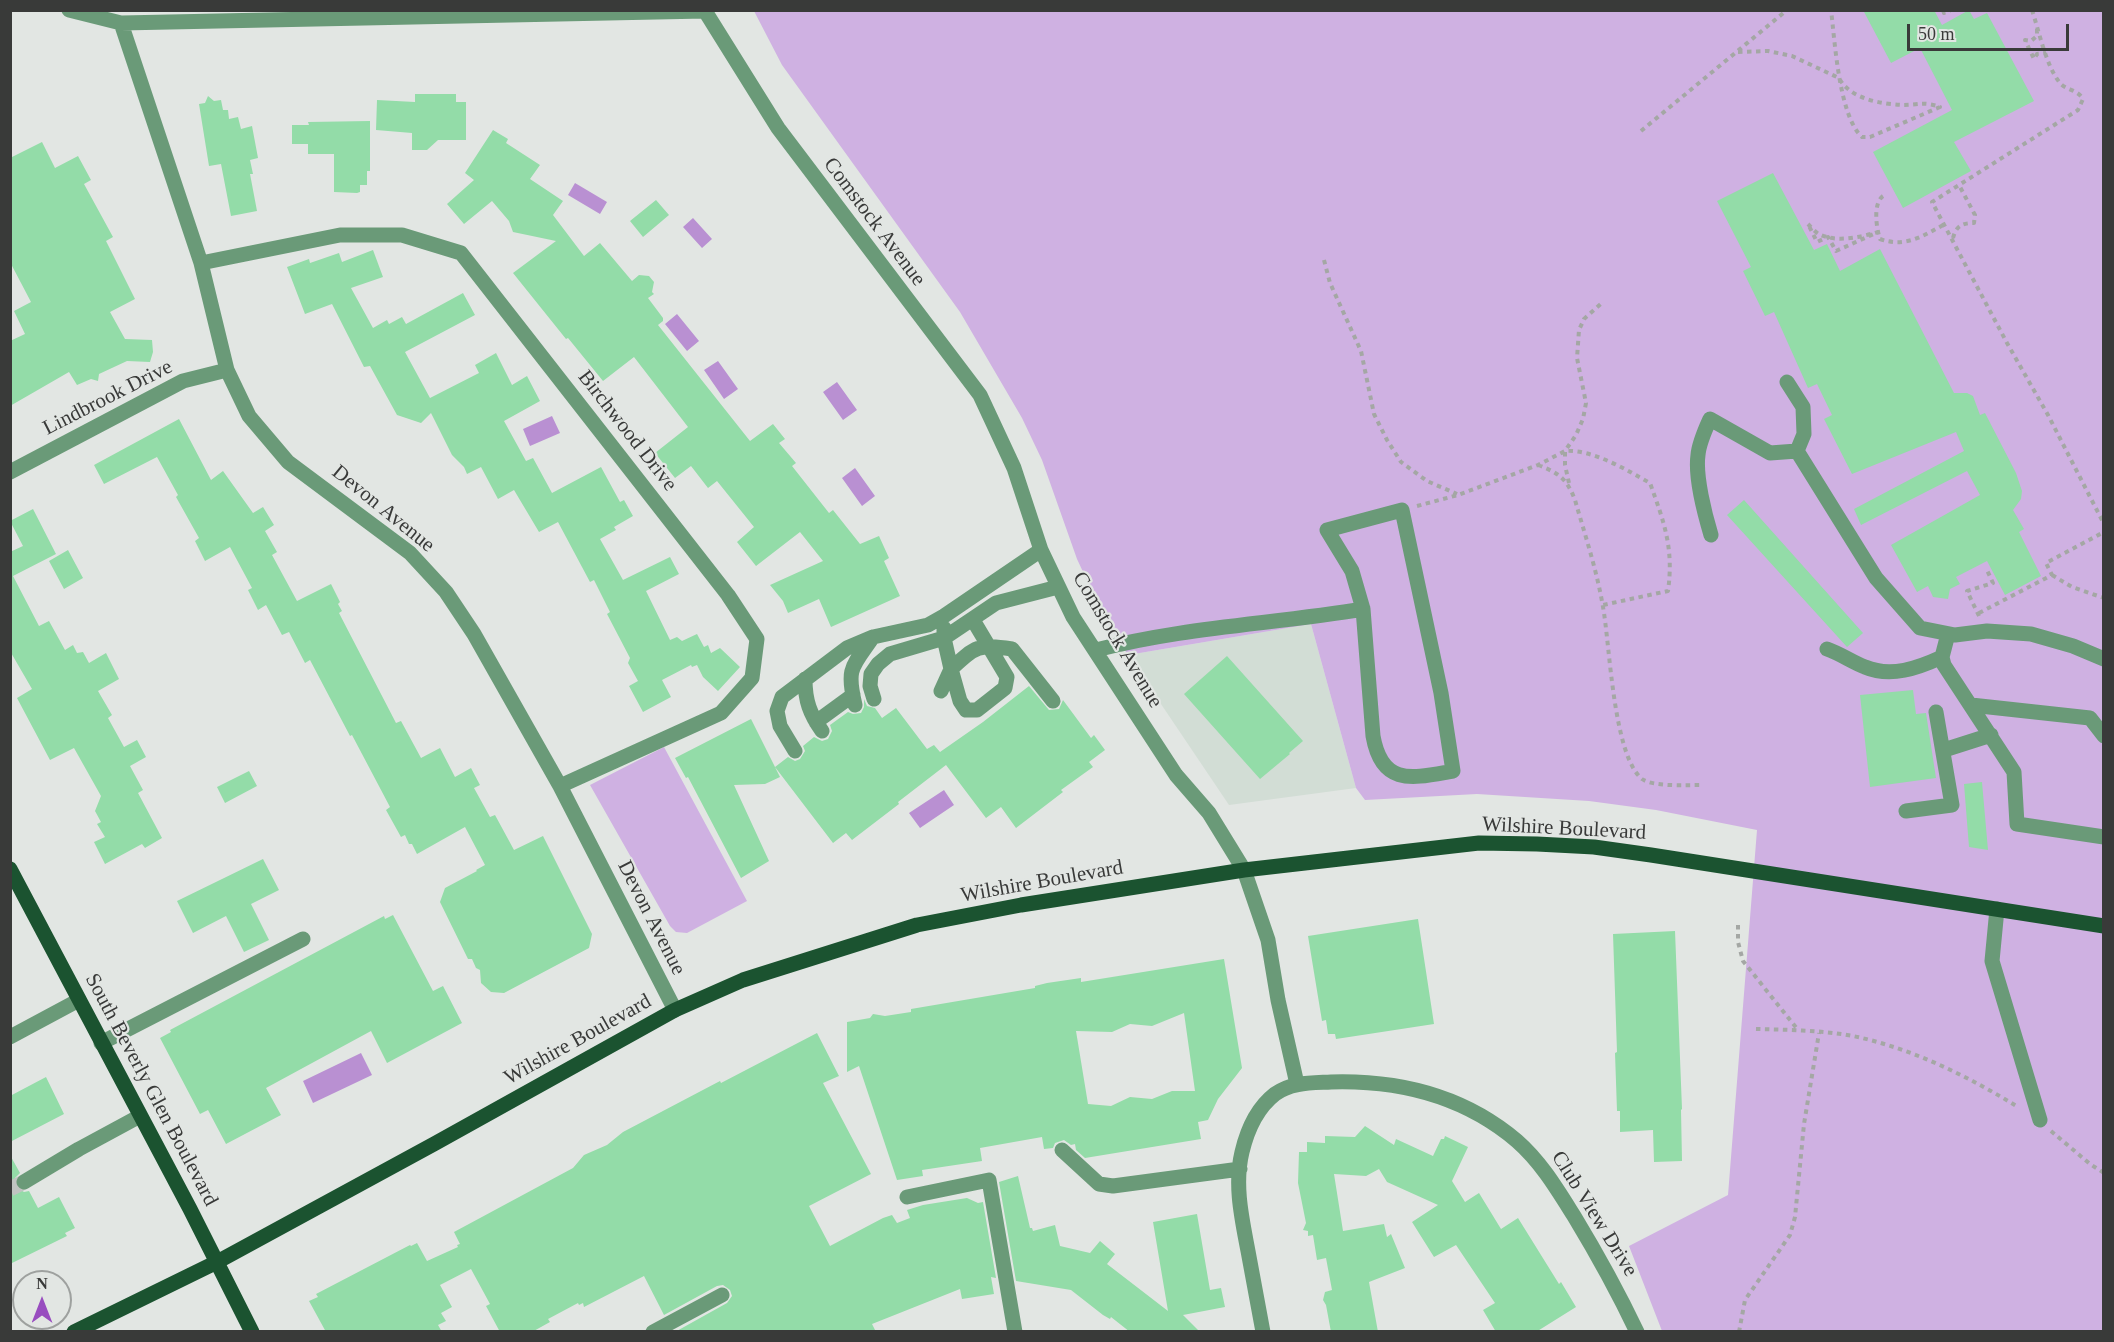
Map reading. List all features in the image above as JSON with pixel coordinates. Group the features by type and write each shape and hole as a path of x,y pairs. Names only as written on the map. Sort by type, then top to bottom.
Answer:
{"main road":[{"name":"Wilshire Boulevard","path":"74,1332 217,1262 675,1011 743,980 916,925 1021,905 1244,870 1479,843 1594,847 2103,926"},
{"name":"South Beverly Glen Boulevard","path":"10,869 252,1332"}],"street":[{"path":"69,10 121,23 705,10"},
{"name":"Comstock Avenue","path":"705,10 778,128 980,394 1014,468 1041,550 1073,618 1176,775 1209,813 1244,870 1269,940 1278,1000 1297,1084"},
{"name":"Devon Avenue","path":"121,23 201,263 227,370 249,416 288,462 410,553 446,592 474,634 560,786 675,1011"},
{"name":"Birchwood Drive","path":"201,263 340,235 402,235 461,253 728,595 757,639 752,678 721,713 560,786"},
{"name":"Lindbrook Drive","path":"10,472 183,381 227,370"},
{"path":"1787,382 1803,407 1804,435 1797,451"},
{"path":"1711,535 1703,509 1697,456 1710,419 1770,453 1797,451"},
{"path":"1797,451 1876,578 1920,628 1955,636 1987,631 2031,634 2073,646 2103,659"},
{"path":"1402,510 1441,693 1454,771 1416,778 1401,776 1384,765 1376,752 1363,609 1352,571 1327,530 1402,510"},
{"path":"795,752 780,726 777,711 782,697 847,648 873,637 928,625 1041,550"},
{"path":"874,699 870,686 871,674 890,654 944,638 996,603 1058,586"},
{"path":"1095,650 1243,624 1363,609"},
{"path":"944,616 944,638 951,669 960,701 966,710 977,710 1005,688 1007,677 973,620"},
{"path":"1948,634 1942,657 1944,665 2014,772 2017,824 2103,837"},
{"path":"873,637 890,654"},
{"path":"805,680 805,696 810,714 819,727 854,700 850,684 852,667 873,637"},
{"path":"941,691 951,669 970,652 988,645 1012,649 1053,701"},
{"path":"1827,649 1844,655 1864,667 1881,671 1918,668 1942,657"},
{"path":"1971,705 2090,718 2103,736"},
{"path":"1905,811 1952,805 1936,711"},
{"path":"1944,750 1991,735"},
{"path":"1997,909 1992,961 2040,1120"},
{"path":"101,1042 303,939"},
{"path":"10,1037 79,1000"},
{"name":"Club View Drive","path":"1297,1084 1359,1082 1393,1085 1447,1098 1494,1123 1517,1141 1542,1166 1619,1293 1637,1332"},
{"path":"1263,1332 1240,1208 1242,1154 1250,1128 1262,1109 1275,1094 1297,1084"},
{"path":"24,1182 140,1116"},
{"path":"1062,1150 1099,1184 1113,1186 1240,1169"},
{"path":"907,1197 989,1180 1015,1332"},
{"path":"653,1332 722,1295"}],"path":[{"path":"1641,131 1787,10"},
{"path":"1738,52 1768,51 1792,56 1839,78 1843,85 1852,92 1883,104 1905,105 1927,102 1940,107 1870,137 1862,137 1856,132 1839,78 1831,10"},
{"path":"1943,10 1944,13 1951,10"},
{"path":"2032,10 2052,68 2061,85 2081,95 2082,105 2024,146 1932,202 2103,524"},
{"path":"2037,25 2037,36 2031,41 2025,40 2034,60 2037,54 2046,53"},
{"path":"1953,238 1958,227 1965,223 1974,223 1975,215 1959,185"},
{"path":"1883,196 1878,199 1877,205 1880,238 1891,243 1903,243 1945,225"},
{"path":"1808,224 1819,234 1835,237 1852,238 1878,232 1836,251 1828,237 1817,243 1808,224"},
{"path":"1324,260 1330,283 1361,351 1374,414 1387,440 1401,462 1427,481 1458,495"},
{"path":"1603,302 1584,319 1579,330 1577,358 1586,403 1583,419 1565,451 1565,465 1603,605 1620,728 1627,755 1643,779 1655,784 1700,785"},
{"path":"1402,510 1458,495 1538,465 1565,451 1575,450 1620,466 1650,483 1667,530 1671,570 1668,591 1603,605"},
{"path":"1538,465 1555,472 1569,484"},
{"path":"2103,532 2046,563 2052,575 2072,587 2103,598"},
{"path":"1986,568 1993,583 1967,591 1979,615 2052,575"},
{"path":"1738,925 1738,942 1743,961 1798,1030"},
{"path":"1756,1029 1798,1030 1861,1038 1901,1050 1968,1079 2040,1120 2103,1173"},
{"path":"1739,1332 1744,1300 1790,1235 1795,1217 1804,1124 1819,1033"}],"shaded area":[{"path":"754,11 2103,11 2103,1331 1662,1331 1629,1246 1728,1195 1757,830 1656,810 1589,801 1477,794 1365,800 1356,788 1311,624 1128,655 1106,621 1077,559 1042,460 1022,418 960,312 782,65"},
{"path":"575,183 607,202 600,214 568,195"},
{"path":"693,218 712,239 702,248 683,227"},
{"path":"677,314 699,341 687,351 665,324"},
{"path":"718,361 738,389 724,399 704,370"},
{"path":"837,382 857,410 843,420 823,392"},
{"path":"552,416 560,433 530,446 523,429"},
{"path":"855,468 875,496 862,506 842,478"},
{"path":"1311,624 1356,788 1229,805 1128,655"},
{"path":"664,747 747,901 687,933 676,932 670,926 590,785"},
{"path":"944,790 954,805 920,828 909,813"},
{"path":"361,1053 372,1075 313,1103 303,1081"}],"building":[{"path":"1863,10 1934,10 1942,25 1969,10 1974,19 1987,13 2034,101 1954,142 1971,171 1903,208 1873,152 1952,110 1920,48 1891,63"},
{"path":"415,94 456,94 456,102 466,102 466,140 438,140 427,150 412,150 412,133 376,130 377,100 415,102"},
{"path":"208,96 214,101 221,100 223,110 228,110 229,119 238,117 241,129 252,126 258,158 250,160 253,174 250,174 257,211 231,216 221,164 209,166 199,104 205,103"},
{"path":"370,121 370,171 367,171 367,185 360,185 360,192 357,193 334,192 334,154 308,154 308,144 292,144 292,125 309,125 308,122"},
{"path":"493,130 508,139 506,143 540,165 530,179 563,201 553,215 584,256 600,243 632,281 639,275 649,276 654,282 652,292 654,294 648,298 663,318 658,325 750,441 773,424 785,439 779,443 796,463 792,466 829,513 833,510 860,544 879,536 889,558 884,561 900,596 831,627 819,599 788,613 783,601 770,585 823,561 800,532 756,566 737,542 754,527 717,481 708,488 691,466 675,478 655,453 688,427 634,357 603,381 513,273 556,241 513,232 509,221 492,201 464,224 447,204 474,180 465,173"},
{"path":"42,142 55,168 78,156 91,180 84,184 113,237 106,241 135,299 110,312 125,339 152,340 153,352 150,362 127,361 99,374 98,381 91,379 77,385 69,372 10,406 10,341 25,334 14,311 31,302 10,262 10,158"},
{"path":"1773,173 1814,250 1827,244 1840,271 1880,249 1954,393 1967,393 1973,396 1980,415 1985,413 2016,473 2022,491 2021,499 2013,510 2024,529 2019,532 2041,576 2005,595 1987,561 1956,577 1960,584 1950,589 1948,599 1933,597 1928,586 1917,592 1891,545 1980,495 1967,471 1861,525 1854,509 1964,451 1956,432 1852,474 1824,419 1832,415 1817,384 1808,388 1774,312 1765,316 1743,271 1751,267 1717,201"},
{"path":"656,200 669,215 643,237 630,221"},
{"path":"373,250 383,277 351,288 373,328 387,320 389,324 402,317 406,324 463,293 475,315 405,352 430,398 479,373 475,365 496,353 512,385 527,376 540,401 504,421 526,461 533,458 552,493 601,467 620,502 624,500 633,516 614,527 616,530 600,539 623,580 670,557 679,574 646,591 670,640 677,637 682,641 697,634 704,647 708,645 711,653 720,648 740,667 718,691 703,677 697,665 692,667 691,665 662,680 671,697 643,712 629,686 638,681 628,663 630,658 607,614 610,612 594,580 590,582 558,522 539,532 514,490 498,499 481,467 467,474 464,467 452,455 431,413 421,423 397,415 370,366 364,367 332,304 305,314 287,267 309,259 310,263 339,253 342,262"},
{"path":"179,419 211,480 223,471 253,513 263,507 274,525 265,531 277,552 272,555 297,601 331,584 340,602 338,604 342,611 339,613 396,723 401,721 421,758 440,748 455,777 471,768 480,785 474,788 490,817 495,815 514,850 543,836 592,934 589,948 504,993 491,992 481,983 480,970 476,968 472,959 468,959 440,902 445,888 485,865 465,827 417,854 405,835 401,837 386,810 390,807 310,660 305,663 289,632 282,635 266,605 258,610 248,590 252,588 230,547 205,561 195,541 199,538 157,457 104,484 94,465"},
{"path":"1744,500 1863,633 1847,647 1727,515"},
{"path":"33,509 56,554 13,576 39,626 49,621 65,650 73,645 77,653 83,652 89,663 106,653 119,679 98,691 112,715 108,718 124,747 137,740 146,757 130,766 143,790 138,793 162,838 145,848 142,844 105,864 94,842 105,837 97,824 101,822 95,811 101,796 74,748 50,760 17,698 32,689 10,651 10,552 23,546 10,521"},
{"path":"68,550 83,578 64,589 49,561"},
{"path":"1227,656 1303,741 1260,779 1184,694"},
{"path":"1029,686 1049,710 1059,709 1063,700 1091,738 1094,735 1105,750 1089,762 1093,767 1061,790 1063,792 1016,828 1001,807 986,818 946,765 852,840 846,833 833,843 775,767 788,757 795,761 800,759 805,751 803,746 814,737 822,741 828,739 832,731 830,725 848,712 861,713 864,699 867,706 875,708 882,718 896,708 927,749 934,745 940,752"},
{"path":"1913,690 1916,714 1926,713 1936,778 1870,787 1860,695"},
{"path":"751,719 780,777 765,784 734,785 769,861 741,878 688,777 686,778 675,758"},
{"path":"249,771 257,786 225,803 217,787"},
{"path":"1982,782 1988,850 1969,847 1964,784"},
{"path":"263,859 279,890 251,904 269,940 244,952 226,916 193,933 177,901"},
{"path":"393,915 433,991 443,986 462,1023 387,1063 371,1031 266,1088 281,1115 226,1144 208,1110 200,1114 160,1038 171,1032 170,1030 384,916 385,919"},
{"path":"1418,919 1434,1024 1336,1039 1335,1034 1328,1034 1326,1020 1322,1021 1308,936"},
{"path":"1675,931 1682,1161 1654,1162 1653,1130 1620,1132 1620,1111 1617,1111 1613,934"},
{"path":"1224,959 1242,1068 1218,1099 1208,1120 1198,1122 1201,1139 1085,1158 1076,1150 1075,1144 1071,1145 1064,1140 1055,1143 1053,1148 1044,1149 1042,1137 980,1148 982,1161 922,1170 923,1176 897,1180 859,1066 847,1072 847,1022 870,1018 873,1014 885,1016 911,1012 911,1009 1035,988 1035,986 1047,983 1081,978 1081,982","holes":["1184,1013 1195,1091 1172,1091 1152,1099 1130,1097 1111,1106 1088,1104 1076,1031 1112,1032 1130,1024 1152,1026"]},
{"path":"817,1033 839,1076 823,1083 871,1174 809,1206 830,1246 883,1218 892,1215 897,1223 910,1218 907,1210 923,1205 967,1198 978,1203 983,1202 996,1278 991,1277 994,1294 962,1299 960,1289 872,1324 876,1332 675,1332 727,1303 732,1296 730,1290 723,1285 717,1286 664,1315 644,1276 584,1307 583,1303 579,1305 578,1303 548,1319 550,1322 532,1332 500,1332 486,1306 490,1304 471,1269 440,1285 452,1307 441,1313 446,1321 438,1325 442,1332 326,1332 309,1301 318,1297 316,1294 410,1245 417,1243 427,1261 458,1247 457,1245 460,1244 454,1232 573,1168 584,1155 607,1145 623,1132"},
{"path":"46,1077 64,1114 10,1142 10,1096"},
{"path":"1365,1126 1394,1145 1396,1139 1433,1156 1441,1139 1445,1136 1468,1147 1452,1181 1465,1202 1479,1193 1501,1229 1518,1218 1576,1307 1536,1332 1496,1332 1483,1310 1495,1303 1456,1245 1434,1257 1412,1222 1438,1205 1387,1182 1379,1169 1366,1176 1334,1174 1343,1231 1384,1224 1387,1237 1391,1234 1405,1268 1369,1282 1378,1332 1331,1332 1323,1300 1325,1292 1332,1290 1326,1258 1317,1260 1313,1235 1308,1236 1308,1231 1303,1230 1306,1223 1298,1183 1299,1152 1307,1152 1307,1142 1325,1143 1325,1136 1355,1137"},
{"path":"10,1155 20,1173 15,1178 16,1187 24,1192 29,1191 38,1208 59,1197 75,1228 65,1233 67,1236 10,1264"},
{"path":"1018,1176 1030,1228 1033,1231 1055,1225 1060,1246 1090,1253 1100,1241 1115,1254 1107,1264 1168,1311 1153,1222 1197,1214 1210,1290 1221,1288 1225,1307 1183,1315 1200,1332 1130,1332 1111,1317 1110,1319 1103,1315 1071,1290 1016,1281 999,1182"}],"tunnel":[{"path":"10,1189 24,1182"}]}
